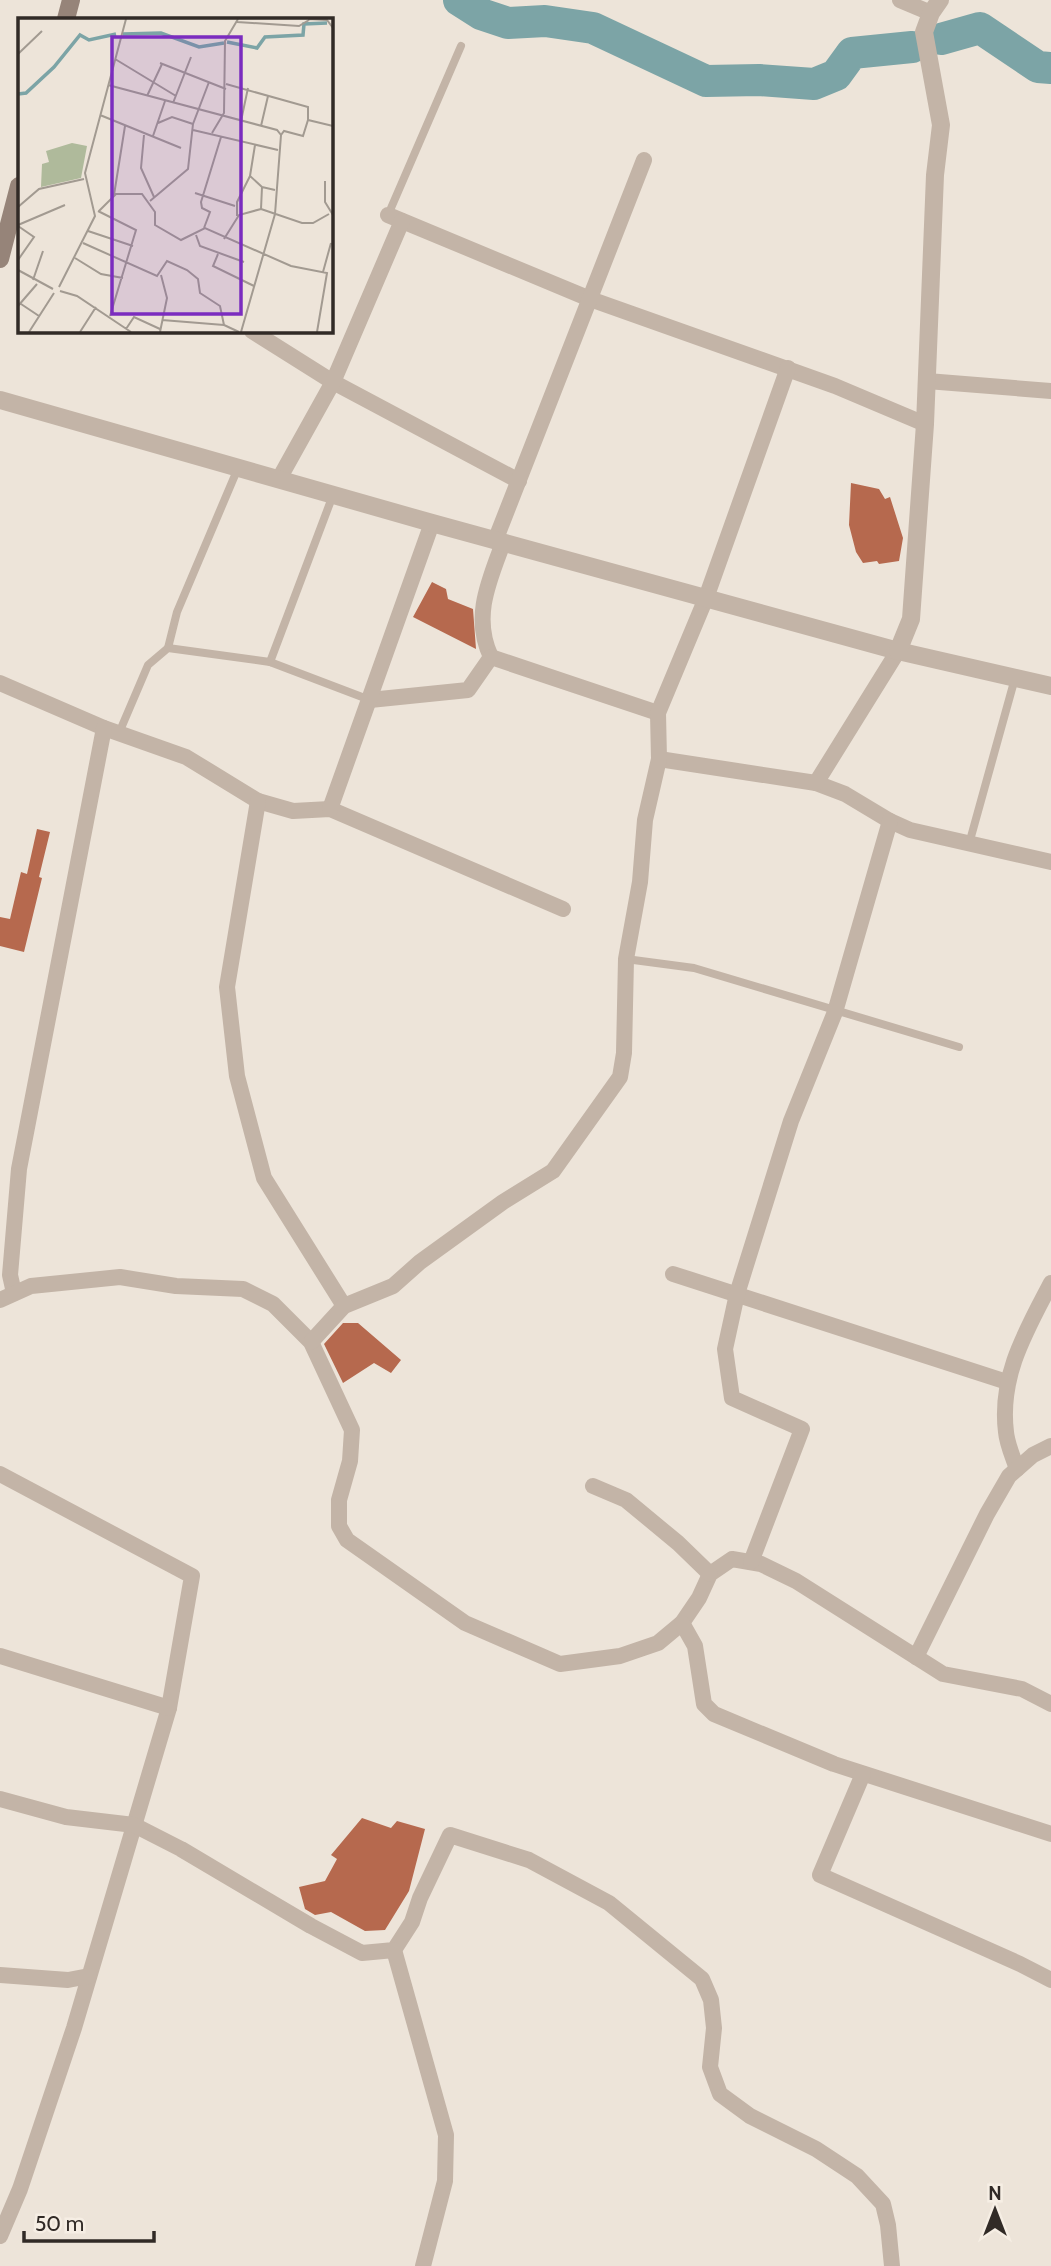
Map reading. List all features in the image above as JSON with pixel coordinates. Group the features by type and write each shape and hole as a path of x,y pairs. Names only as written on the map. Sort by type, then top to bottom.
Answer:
{"main road":[{"path":"66,18 71,0"},
{"path":"0,259 18,190"}],"street":[{"path":"816,783 898,651 911,619 925,424 935,175 941,125 924,33 935,6 900,0"},
{"path":"644,160 519,481 484,598 483,632 491,657 658,713"},
{"path":"279,479 333,382 395,218 590,299 788,368 925,424"},
{"path":"254,332 333,382 519,481"},
{"path":"310,1342 344,1306 393,1286 503,1202 553,1171 620,1077 625,1053 626,958 640,882 645,820 659,759 658,713 706,598 788,368"},
{"path":"927,381 1051,391"},
{"path":"0,400 499,542 898,651 1051,686"},
{"path":"330,809 432,523"},
{"path":"370,700 468,690 491,657"},
{"path":"0,683 111,731 186,757 258,801 293,811 330,809 564,909"},
{"path":"7,1296 19,1169 111,731"},
{"path":"659,759 816,783 845,794 910,830 1051,862"},
{"path":"258,801 227,987 237,1076 264,1178 344,1306"},
{"path":"751,1562 802,1429 732,1398 725,1349 737,1294 791,1121 835,1012 890,821"},
{"path":"673,1275 1007,1382"},
{"path":"7,1296 31,1286 120,1277 176,1286 243,1289 273,1304 310,1342 352,1430 350,1461 339,1500 339,1526 347,1539 465,1623 560,1664 620,1656 659,1643 682,1623 699,1598 710,1574 732,1559 761,1564 796,1581 943,1674 1022,1689 1051,1704"},
{"path":"1017,1469 1006,1433 1007,1382 1016,1350 1051,1283"},
{"path":"916,1657 987,1514 1009,1476 1033,1455 1051,1446"},
{"path":"0,1474 191,1576 169,1708 89,1976 20,2189 0,2236"},
{"path":"593,1486 626,1500 678,1543 710,1574"},
{"path":"682,1623 695,1646 704,1704 714,1714 834,1764 1051,1834"},
{"path":"0,1656 169,1708"},
{"path":"863,1774 820,1875 1051,1980"},
{"path":"0,1799 66,1816 134,1825 362,1953 394,1950"},
{"path":"423,2266 445,2181 446,2135 394,1950 412,1922 420,1898 450,1835 529,1860 609,1903 702,1979 711,2000 714,2028 710,2067 720,2094 750,2116 816,2149 857,2176 883,2204 892,2266"},
{"path":"0,1975 68,1980 89,1976"}],"lane":[{"path":"395,218 461,46"},
{"path":"111,731 148,665 168,648 177,612 239,468"},
{"path":"270,662 333,495"},
{"path":"168,648 270,662 370,700"},
{"path":"969,844 1015,678"},
{"path":"626,958 694,968 959,1047"}],"building":[{"path":"851,483 879,489 885,499 890,497 903,538 899,561 863,563 856,552 849,525"},
{"path":"432,582 446,589 448,599 473,609 476,649 413,617"},
{"path":"37,829 50,832 24,952 0,946 0,917 10,919 21,872 27,874"},
{"path":"343,1323 358,1323 401,1360 391,1373 374,1363 343,1383 324,1344"},
{"path":"362,1818 391,1828 397,1821 425,1829 409,1891 385,1930 365,1931 331,1912 315,1915 305,1909 299,1887 325,1881 337,1859 331,1855"}],"waterway":[{"path":"459,0 481,14 508,23 545,21 593,28 706,81 759,80 814,84 836,75 852,53 912,47"},
{"path":"941,39 980,28 1038,67 1051,68"}]}
